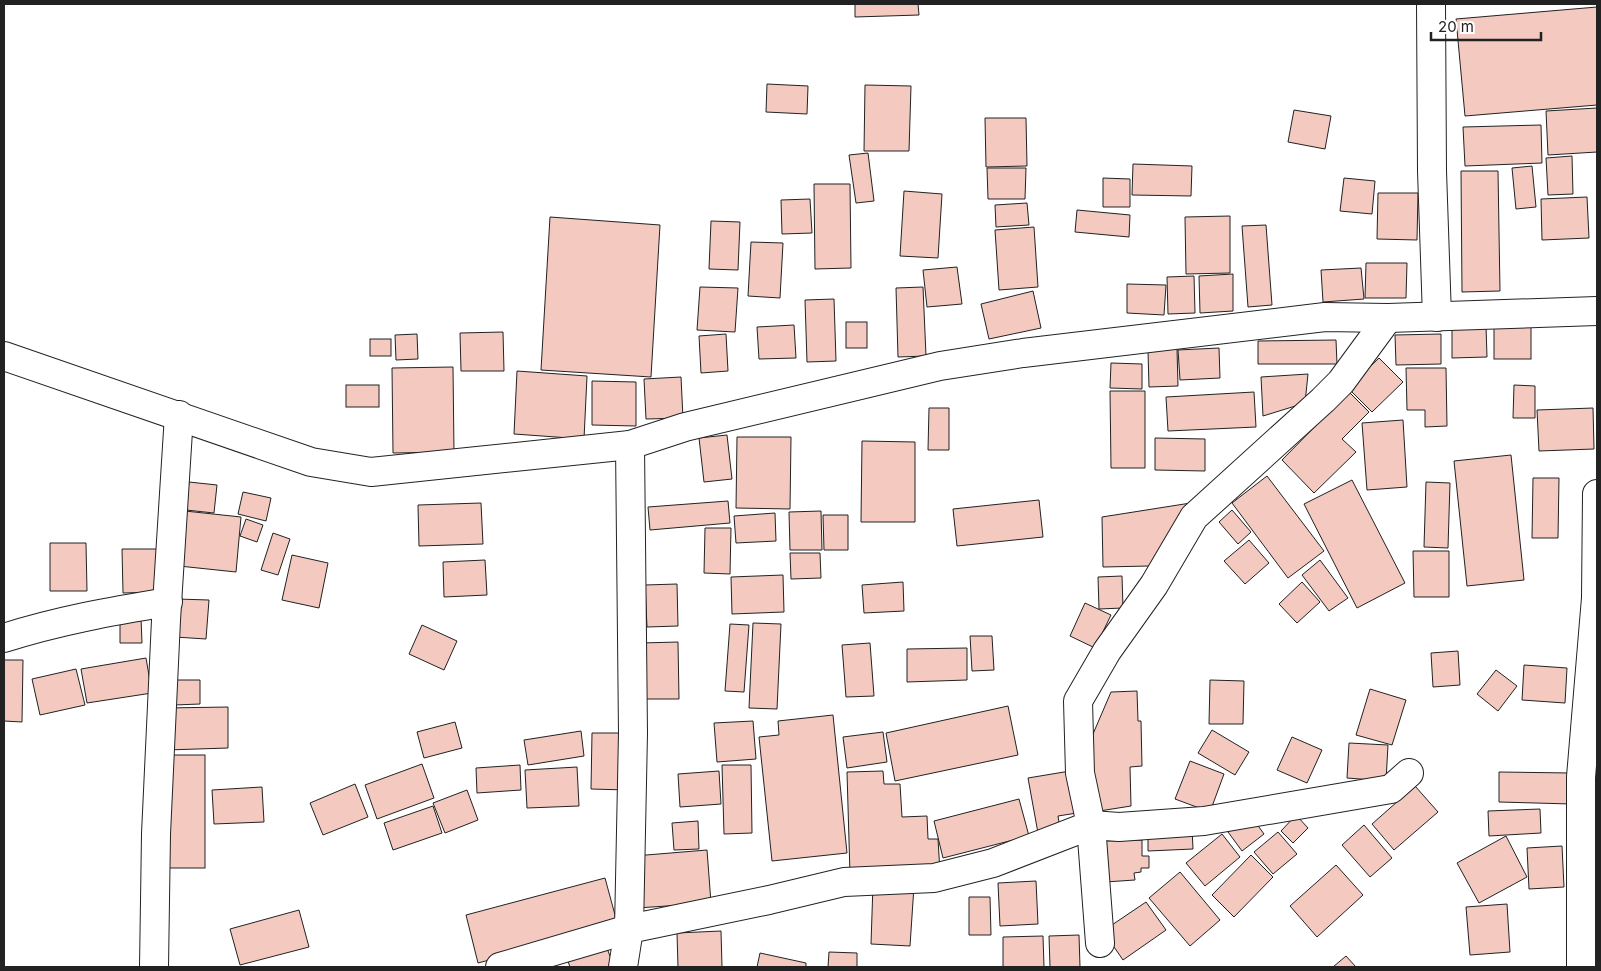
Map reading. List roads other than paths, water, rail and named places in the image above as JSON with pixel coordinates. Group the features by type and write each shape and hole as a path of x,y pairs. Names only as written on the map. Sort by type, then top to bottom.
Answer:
{"street":[{"path":"1431,4 1432,171 1437,317"},
{"path":"4,356 311,462 371,472 630,445 685,427 940,366 1032,352 1325,317 1437,317 1597,311"},
{"path":"1100,943 1091,825 1080,773 1078,701 1106,651 1154,585 1194,517 1341,382 1388,318"},
{"path":"154,967 156,834 179,415"},
{"path":"623,967 629,929 633,732 630,445"},
{"path":"1582,967 1581,777 1596,598 1597,494"},
{"path":"4,638 54,624 168,602"},
{"path":"500,967 629,929 769,900 844,882 934,878 993,863 1091,825 1119,827 1204,821 1390,789 1409,773"}]}
